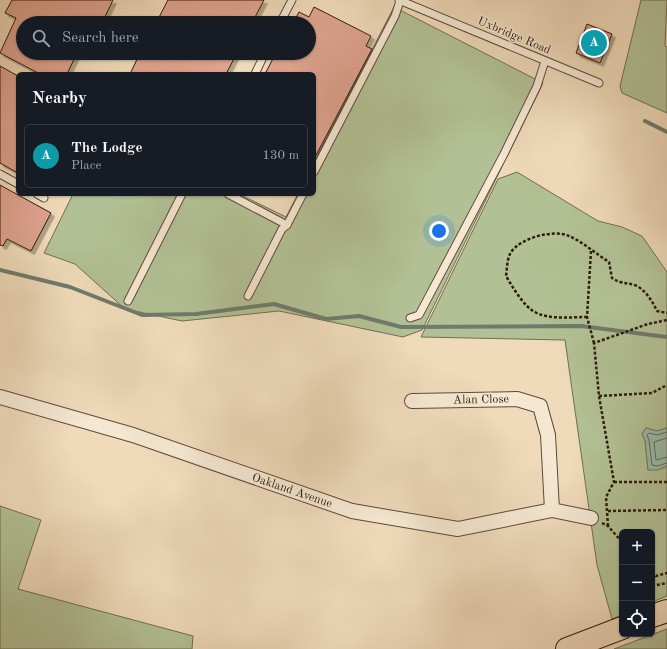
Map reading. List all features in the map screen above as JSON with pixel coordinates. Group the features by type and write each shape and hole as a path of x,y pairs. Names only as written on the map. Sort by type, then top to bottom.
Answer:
{"highway":[{"path":"655,615 667,611"},
{"path":"567,649 619,629"}],"street":[{"name":"Oakland Avenue","path":"0,397 133,435 352,511 458,529 552,510 591,518"},
{"name":"Alan Close","path":"412,402 518,399 540,406 548,435 552,510"}],"lane":[{"path":"284,16 292,0"},
{"path":"316,168 395,16 400,0"},
{"name":"Uxbridge Road","path":"400,0 599,83"},
{"path":"256,72 262,60"},
{"path":"410,318 419,315 427,301 504,154 537,86 546,61"},
{"path":"0,174 16,183"},
{"path":"40,196 44,198"},
{"path":"128,300 181,196"},
{"path":"232,196 287,225"},
{"path":"248,296 282,229 287,225 302,196"}],"path":[{"path":"587,317 549,317 534,312 516,292 506,276 510,254 520,245 535,237 550,233 569,236 609,262 612,278 621,284 636,286 648,294 657,311 667,313"},
{"path":"591,250 587,317 594,343 599,396 614,482 606,497 608,526"},
{"path":"594,343 648,324 667,320"},
{"path":"599,396 652,393 667,385"},
{"path":"614,482 667,482"},
{"path":"608,511 667,510"},
{"path":"591,518 608,526 619,539"},
{"path":"656,576 667,573"},
{"path":"655,585 667,583"}],"shaded area":[{"path":"641,0 667,0 665,46 667,47 667,113 622,93 620,86"},
{"path":"394,7 543,83 422,330 403,337 279,311 182,321 125,309 75,264 44,253 72,196 243,196 286,217 297,196 316,196 316,158"},
{"path":"517,172 598,221 622,227 642,236 667,272 667,428 657,431 646,428 642,434 645,440 648,470 667,466 667,596 655,601 655,529 619,529 619,616 612,619 597,565 565,340 421,337 498,179"},
{"path":"0,506 41,520 18,589 193,636 192,649 0,649"},
{"path":"667,629 667,649 614,649 646,637 655,637 655,634"}],"water":[{"path":"646,428 657,431 667,428 667,466 658,470 648,470 645,440 642,434"}],"building":[{"path":"12,0 113,0 105,16 16,16 16,18 5,13"},
{"path":"168,0 264,0 256,16 160,16"},
{"path":"314,7 371,36 366,46 372,49 316,155 316,72 266,72 272,60 316,60 316,16 310,16"},
{"path":"299,12 307,16 297,16"},
{"path":"16,18 16,60 74,60 68,72 36,72 0,53"},
{"path":"587,24 612,34 600,63 576,53"},
{"path":"137,60 233,60 227,72 131,72"},
{"path":"0,66 16,75 16,172 0,163"},
{"path":"0,185 16,194 16,196 20,196 51,213 31,251 7,239 3,246 0,245"}],"waterway":[{"path":"645,121 667,132"},
{"path":"0,270 70,287 142,315 196,314 274,304 326,319 359,316 401,327 581,326 667,337"}],"place":[{"name":"The Lodge","path":"594,43"}]}
